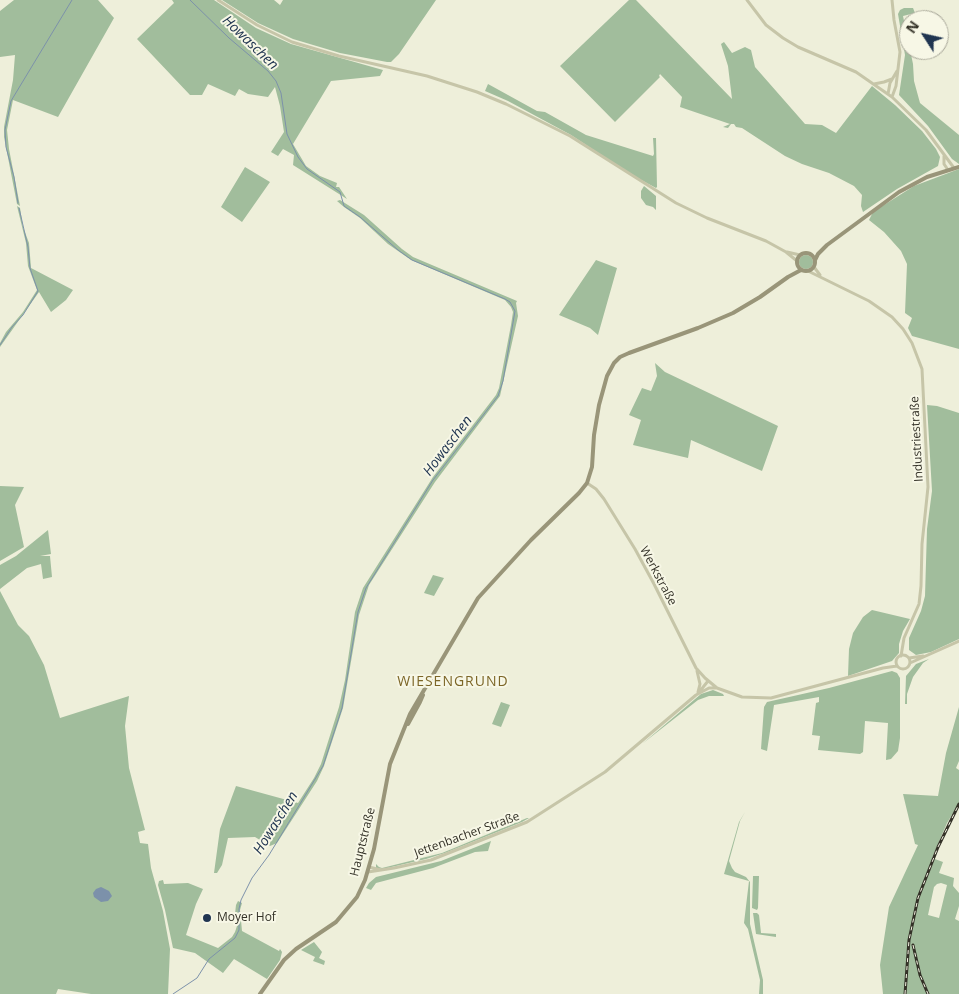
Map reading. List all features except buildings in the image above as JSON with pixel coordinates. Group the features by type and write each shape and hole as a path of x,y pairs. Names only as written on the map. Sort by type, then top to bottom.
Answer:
{"main road":[{"path":"587,483 592,467 594,435 599,405 608,374 616,361 629,353 734,313 788,277 801,270 808,271 814,267 818,254 827,245 899,192 939,173 957,167"},
{"path":"788,277 800,255 809,254 827,245"},
{"path":"809,254 815,260"},
{"path":"797,263 801,270"},
{"name":"Hauptstraße","path":"260,994 277,968 288,956 332,925 345,913 357,896 368,872 389,773 394,762 394,754 410,714 478,598 542,528 579,494 587,483"}],"street":[{"path":"218,0 257,25 292,42 339,56 427,76 477,92 506,104 563,132 676,203 707,218 766,241 786,252 797,263"},
{"path":"747,0 766,25 783,38 798,47 847,68 892,97 926,130 944,155 957,167"},
{"path":"892,0 900,52 896,86 892,97"},
{"path":"888,94 888,86 897,71"},
{"path":"874,84 892,78"},
{"path":"939,173 944,164 944,155"},
{"path":"944,164 948,170"},
{"path":"786,252 800,255"},
{"name":"Industriestraße","path":"814,267 816,272 824,278"},
{"name":"Industriestraße","path":"808,271 877,306 892,317 912,343 922,369 928,487 922,532 922,586 919,604 903,643 900,656"},
{"name":"Werkstraße","path":"587,483 594,487 604,499 654,584 696,668 708,682"},
{"path":"897,664 904,669 909,667 910,663 959,641"},
{"path":"903,643 910,663"},
{"path":"897,664 900,656 926,656"},
{"path":"708,682 717,688 742,697 771,698 897,664"},
{"path":"696,668 700,684 697,694"},
{"name":"Jettenbacher Straße","path":"368,872 438,857 526,822 605,772 697,694 708,682"},
{"name":"Jettenbacher Straße","path":"697,694 709,688 717,688"},
{"name":"Jettenbacher Straße","path":"369,867 382,870"}],"green space":[{"path":"14,0 98,0 114,18 58,117 13,100 7,130 20,206 17,204 4,137 15,55 0,57 0,11"},
{"path":"172,0 214,0 256,28 291,44 383,70 380,76 331,81 293,144 306,166 320,176 337,183 336,187 339,187 347,199 293,165 294,155 283,149 278,156 271,152 284,132 275,87 268,97 248,94 239,89 235,96 208,84 202,95 190,95 137,39 174,3"},
{"path":"222,0 274,0 280,5 283,0 436,0 399,54 391,62 387,62 340,53 293,39 258,23"},
{"path":"629,0 636,0 732,99 728,66 721,44 724,42 732,53 745,47 751,50 755,67 805,124 822,125 836,133 872,86 922,131 940,157 938,166 897,189 863,212 861,206 862,195 854,186 829,173 785,156 734,124 731,124 728,128 723,127 730,124 680,107 682,97 660,74 660,77 615,122 560,66"},
{"path":"913,8 914,10 900,10"},
{"path":"904,60 912,60 914,81 920,103 959,135 959,164 952,159 928,126 899,95"},
{"path":"488,84 586,135 653,156 653,138 656,138 657,187 630,174 571,135 508,101 485,91"},
{"path":"245,167 270,182 242,222 221,207"},
{"path":"959,169 959,349 912,336 908,328 912,318 905,313 907,264 901,251 884,232 869,220 873,212 914,186"},
{"path":"644,186 656,196 656,210 646,205 641,198 641,191"},
{"path":"340,200 364,215 413,257 517,301 518,316 500,396 435,482 369,585 359,615 343,708 324,766 317,781 277,843 270,846 255,837 228,838 222,865 217,873 214,873 220,829 236,786 298,803 314,778 321,764 339,707 355,612 363,588 433,477 496,395 511,325 513,312 505,300 411,260 388,244 360,218 337,201"},
{"path":"17,206 20,208 23,227 29,243 31,268 73,290 66,300 51,312 39,292 0,347 6,332 23,312 37,290 28,266 26,243"},
{"path":"803,255 809,255 813,262 809,269 803,269 799,265 799,259"},
{"path":"596,260 617,268 598,335 590,328 559,315"},
{"path":"655,363 665,372 778,426 762,471 691,440 688,458 633,445 641,420 629,415 642,388 651,391 657,376"},
{"path":"927,405 959,413 959,639 931,652 916,655 909,650 909,638 921,611 925,596 927,529 932,491"},
{"path":"0,486 24,487 15,505 24,547 0,561"},
{"path":"48,530 51,554 40,556 50,556 52,577 43,579 41,564 27,568 0,589 0,565 16,556"},
{"path":"433,575 444,578 434,596 424,593"},
{"path":"0,591 18,625 29,636 44,665 60,718 129,696 125,726 129,768 145,830 138,832 140,843 148,844 151,868 163,911 170,949 168,994 91,994 58,989 56,994 0,994"},
{"path":"872,610 910,619 903,631 899,644 899,653 892,661 848,676 849,649 853,633 863,617"},
{"path":"929,659 923,663 913,677 907,694 907,704 905,704 906,676 916,664"},
{"path":"892,671 897,673 900,678 900,738 898,751 891,759 886,760 888,723 865,721 863,752 860,754 818,750 820,736 812,735 816,703 819,702 819,697 774,705 767,751 761,749 764,707 767,702"},
{"path":"713,690 724,696 709,696 698,700 642,744 701,694"},
{"path":"501,702 510,705 501,727 492,724"},
{"path":"959,707 959,761 956,768 959,770 959,803 947,823 932,858 943,862 939,873 954,878 953,886 959,893 959,906 955,919 959,921 959,994 883,994 880,965 889,907 918,845 915,844 903,794 938,796 946,753","holes":["941,883 947,885 939,918 928,915 934,887"]},
{"path":"745,812 740,821 729,861 735,872 746,877 750,882 750,924 763,980 763,994 759,994 760,980 748,929 744,923 749,881 724,874 739,822"},
{"path":"529,818 445,853 383,869 376,868 376,864 382,868 442,853"},
{"path":"491,841 488,851 475,852 433,868 376,883 371,890 366,888 376,877 441,861"},
{"path":"753,876 759,876 757,910 752,908"},
{"path":"163,880 164,884 188,883 203,889 186,935 218,948 232,937 235,932 237,926 236,905 238,901 242,903 240,910 242,931 279,951 280,949 282,952 280,960 267,979 234,959 223,973 195,953 173,948 158,885 159,881"},
{"path":"753,913 759,915 761,933 776,934 776,937 756,934"},
{"path":"314,942 322,952 319,958 325,961 324,965 313,961 315,957 301,950"}],"water":[{"path":"101,887 109,891 112,896 108,901 101,902 94,897 93,893"}],"waterway":[{"path":"18,203 14,177 6,147 5,130 11,101 72,0"},
{"name":"Howaschen","path":"173,994 197,978 209,959 235,938 239,930 241,900 252,878 269,855 323,766 342,708 358,612 366,588 433,480 498,396 503,381 515,311 510,302 505,299 412,260 344,206 340,192 307,169 298,157 287,134 281,93 276,81 268,71 229,38 190,0"},
{"path":"0,345 23,315 38,291 30,268 28,247 19,208"}],"railway":[{"path":"905,994 909,940 918,898 938,847 959,804"},
{"path":"913,945 920,975 928,994"}],"place":[{"name":"Moyer Hof","path":"207,918"}],"district":[{"name":"WIESENGRUND","path":"453,682"}]}
